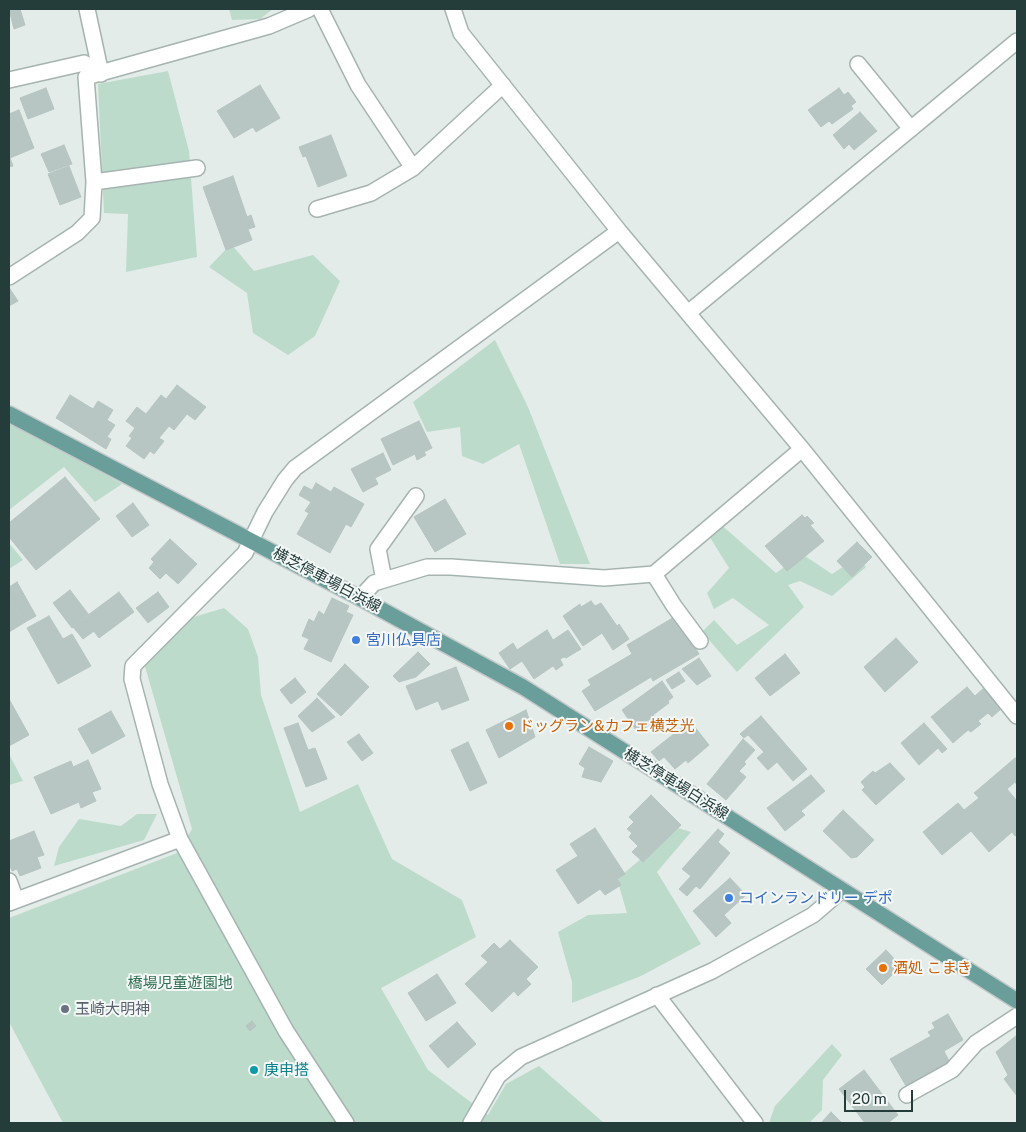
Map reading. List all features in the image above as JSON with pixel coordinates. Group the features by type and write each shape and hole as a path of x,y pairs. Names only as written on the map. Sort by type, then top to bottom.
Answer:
{"main road":[{"name":"横芝停車場白浜線","path":"9,414 360,598 522,687 1017,1001"}],"street":[{"path":"86,9 101,74"},
{"path":"9,277 76,233 92,218 94,182 86,77 268,26 309,9"},
{"path":"320,9 358,85 413,168"},
{"path":"453,9 462,34 618,231 802,449 1017,716"},
{"path":"688,313 1017,41"},
{"path":"9,80 84,63 101,74"},
{"path":"858,64 911,129"},
{"path":"317,209 371,193 413,168 503,85"},
{"path":"94,182 196,168"},
{"path":"346,1123 286,1031 180,839 160,784 132,679 133,666 246,553 265,512 285,480 295,468 618,231"},
{"path":"360,598 374,583 426,567 604,578 654,574 802,449"},
{"path":"384,580 378,549 416,496"},
{"path":"654,574 674,606 700,641"},
{"path":"9,881 13,901 180,839"},
{"path":"471,1123 498,1076 521,1057 712,971 813,915 842,890"},
{"path":"657,996 755,1123"},
{"path":"908,1095 952,1070 976,1043 1017,1016"}],"green space":[{"path":"229,9 273,9 260,19 232,20"},
{"path":"168,71 189,151 197,257 126,272 128,214 104,213 98,84"},
{"path":"231,244 254,271 313,255 340,281 315,336 288,355 253,333 247,293 209,267"},
{"path":"495,340 528,407 590,564 560,564 519,444 483,464 462,456 460,427 427,432 413,402"},
{"path":"9,420 122,484 95,502 64,467 9,510"},
{"path":"718,522 776,573 802,554 832,574 858,557 866,567 832,596 800,581 788,585 804,607 737,672 702,632 714,620 737,645 769,625 733,598 714,609 707,593 729,568 706,531"},
{"path":"9,543 23,560 9,569"},
{"name":"橋場児童遊園地","path":"224,608 248,629 258,657 261,695 300,812 358,784 392,859 462,900 476,937 381,988 428,1070 488,1115 506,1084 539,1066 604,1123 63,1123 9,1022 9,918 177,853 192,829 144,663 194,617"},
{"path":"9,754 23,781 9,785"},
{"path":"137,814 157,814 144,840 54,866 59,847 79,819 121,826"},
{"path":"678,828 691,832 657,872 701,944 641,976 572,1003 572,982 558,932 588,915 627,913 617,879"},
{"path":"832,1044 842,1055 823,1080 822,1110 809,1123 769,1123 775,1106"}],"building":[{"path":"9,9 20,9 25,25 14,29"},
{"path":"260,85 280,118 256,132 253,127 234,138 217,111"},
{"path":"46,88 54,109 28,119 20,98"},
{"path":"839,88 844,95 848,92 856,102 851,106 853,109 832,124 829,121 821,127 808,110"},
{"path":"19,110 34,148 10,158 13,166 9,167 9,114"},
{"path":"860,112 877,131 854,150 849,144 844,149 833,135"},
{"path":"331,135 347,176 318,187 306,156 303,157 299,147"},
{"path":"64,145 72,164 49,172 41,154"},
{"path":"69,166 81,197 60,205 48,174"},
{"path":"233,176 247,217 251,215 255,227 248,229 252,240 226,250 203,187"},
{"path":"9,290 18,301 9,306"},
{"path":"177,385 206,407 195,420 187,414 174,430 169,426 159,438 164,441 154,454 150,451 144,459 126,446 132,438 129,436 135,428 126,421 137,407 146,414 161,395 166,399"},
{"path":"70,395 93,409 98,401 113,410 107,420 115,425 107,437 111,439 106,449 56,418"},
{"path":"419,421 432,448 424,452 426,455 417,460 415,454 393,465 381,439"},
{"path":"383,453 391,470 375,478 378,484 363,492 351,469"},
{"path":"65,477 100,519 36,570 9,537 9,523"},
{"path":"316,483 331,492 334,487 364,504 351,527 346,524 330,553 297,534 309,513 305,511 311,502 299,495 304,486 312,490"},
{"path":"445,499 466,534 435,552 414,517"},
{"path":"133,503 149,525 132,537 116,516"},
{"path":"802,515 805,518 807,516 814,523 810,525 824,541 787,571 765,546"},
{"path":"170,539 197,564 178,584 166,573 160,579 149,568 154,562 151,559"},
{"path":"857,542 872,557 852,577 837,561"},
{"path":"17,582 36,616 27,621 9,590 9,587"},
{"path":"9,590 27,621 9,632"},
{"path":"70,590 89,615 72,628 53,603"},
{"path":"119,592 134,612 99,638 84,618"},
{"path":"158,592 169,607 148,623 136,608"},
{"path":"332,598 349,606 346,612 353,615 331,662 304,649 309,639 302,636 309,619 314,622 319,611 324,615"},
{"path":"591,601 595,606 601,603 629,639 613,650 602,633 583,646 563,616 580,604 581,607"},
{"path":"49,616 63,639 72,634 91,666 58,684 27,628"},
{"path":"676,616 699,654 653,681 651,677 595,711 582,691 591,685 588,680 632,654 627,645"},
{"path":"84,618 94,631 83,639 73,627"},
{"path":"547,630 553,640 568,630 581,649 566,658 560,659 563,665 556,670 553,666 534,679 522,661 510,669 499,653 513,643 517,650"},
{"path":"896,638 918,662 885,692 864,667"},
{"path":"418,652 430,664 416,677 399,682 393,676"},
{"path":"785,654 800,673 770,696 755,678"},
{"path":"699,658 711,676 697,685 682,669"},
{"path":"345,664 369,687 341,716 317,694"},
{"path":"456,667 469,700 442,710 438,701 416,710 406,686"},
{"path":"679,672 685,681 672,689 666,680"},
{"path":"295,678 306,692 291,704 280,690"},
{"path":"662,681 673,697 668,701 669,703 653,715 656,720 638,733 622,710"},
{"path":"967,687 975,696 985,687 1002,708 992,717 988,713 978,721 981,724 971,732 968,730 953,743 931,717"},
{"path":"317,698 335,717 312,732 298,716"},
{"path":"9,699 29,735 9,746"},
{"path":"526,710 535,737 499,758 486,730"},
{"path":"111,711 125,736 92,754 78,729"},
{"path":"761,716 807,769 793,781 777,762 768,770 757,758 764,752 748,735 744,738 740,734"},
{"path":"690,721 709,745 688,763 686,760 675,769 664,757 659,761 651,752"},
{"path":"298,723 308,750 315,748 327,779 306,787 284,728"},
{"path":"924,723 947,749 942,753 938,748 919,765 901,743"},
{"path":"359,734 373,753 362,761 347,742"},
{"path":"743,739 755,750 739,771 746,777 726,800 707,784"},
{"path":"468,742 487,783 470,791 451,750"},
{"path":"589,747 613,761 601,782 582,777 585,768 579,764"},
{"path":"1015,758 1017,761 1017,785 1015,782 1007,789 1017,801 1017,834 1015,836 1012,832 989,852 971,831 942,855 923,832 958,803 964,810 979,798 974,793"},
{"path":"88,760 101,789 92,792 96,801 81,808 79,802 51,814 34,777 71,761 73,767"},
{"path":"890,763 905,779 876,805 862,790 865,787 861,782 873,771 875,773"},
{"path":"811,775 825,791 801,811 805,815 785,831 767,808"},
{"path":"651,795 681,825 643,862 632,852 638,846 629,837 632,833 627,829 634,822 629,817"},
{"path":"843,810 874,840 857,857 851,858 823,831"},
{"path":"595,828 625,874 617,879 621,885 605,895 600,889 578,904 556,870 578,856 570,844"},
{"path":"718,829 724,834 718,842 730,853 700,889 696,886 687,896 679,889 691,876 682,869"},
{"path":"34,831 44,855 37,857 41,868 20,876 17,869 12,871 9,864 9,841"},
{"path":"730,878 746,895 724,915 731,923 716,937 693,911"},
{"path":"510,940 538,967 526,979 531,984 518,996 514,991 492,1012 465,984 488,962 481,956 494,943 500,949"},
{"name":"酒処 こまき","path":"886,950 901,966 882,985 866,969"},
{"path":"437,974 456,1003 426,1021 408,993"},
{"path":"948,1014 963,1040 944,1051 951,1065 908,1089 890,1059 931,1036 928,1032 935,1028 932,1023"},
{"path":"252,1021 256,1026 250,1031 246,1026"},
{"path":"457,1022 476,1044 448,1068 429,1046"},
{"path":"1017,1035 1017,1096 1004,1079 1008,1075 996,1052"},
{"path":"864,1070 898,1115 888,1123 865,1123 839,1089"},
{"path":"831,1112 842,1123 821,1123"}],"place":[{"name":"宮川仏具店","path":"356,640"},
{"name":"ドッグラン&カフェ横芝光","path":"509,726"},
{"name":"コインランドリー デポ","path":"729,898"},
{"name":"酒処 こまき","path":"883,968"},
{"name":"玉崎大明神","path":"65,1009"},
{"name":"庚申搭","path":"254,1070"}]}
